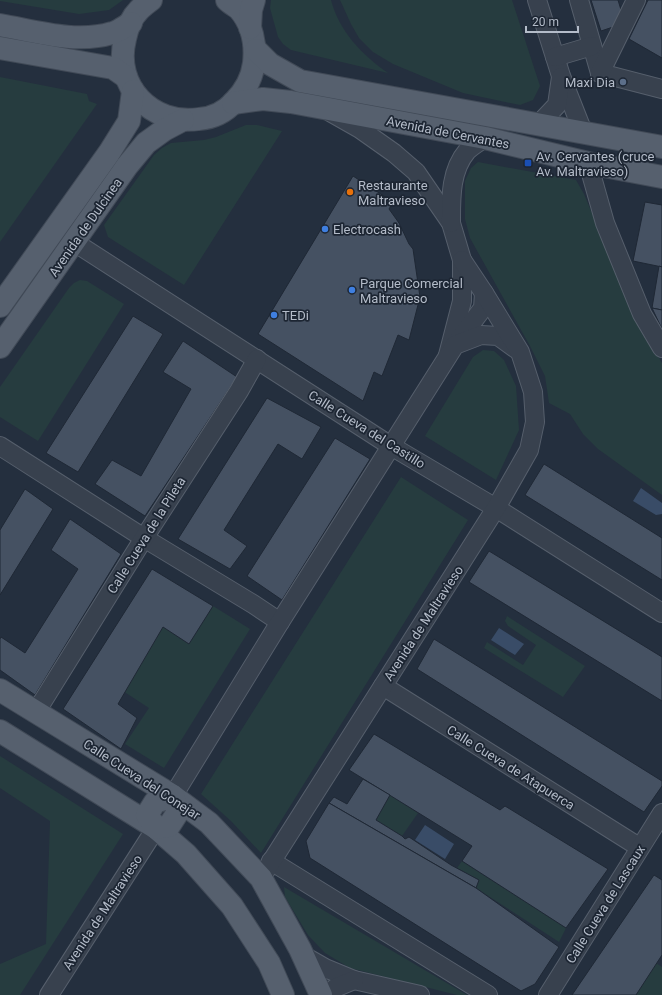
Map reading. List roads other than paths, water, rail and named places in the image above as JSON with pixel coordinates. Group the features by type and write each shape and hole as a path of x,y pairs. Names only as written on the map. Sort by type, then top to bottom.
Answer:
{"main road":[{"path":"130,84 124,71 122,50 127,29 138,10 151,0"},
{"path":"0,48 113,68 130,84 147,107 166,117 188,121 209,118 228,108 244,92 253,72 256,50 250,28 238,9 227,0"},
{"path":"250,28 254,0"},
{"path":"0,25 65,36 92,37 113,33 131,23"},
{"name":"Avenida de Cervantes","path":"256,50 270,64 300,81 662,147"},
{"name":"Avenida de Dulcinea","path":"0,306 121,134 128,122 130,84"},
{"name":"Avenida de Cervantes","path":"233,103 263,99 291,102 484,138 588,163 662,177"},
{"name":"Avenida de Dulcinea","path":"0,347 127,166 146,143 164,130 183,120"},
{"name":"Calle Cueva del Conejar","path":"0,690 173,796 209,823 266,870 321,995"},
{"path":"0,731 156,828 186,854 232,906 269,964 283,995"},
{"path":"156,828 148,815 155,802 173,796"}],"street":[{"path":"537,0 561,76 583,132"},
{"path":"579,0 600,73"},
{"path":"600,73 636,0"},
{"path":"555,57 592,46"},
{"path":"600,73 662,88"},
{"path":"539,124 557,105 561,76"},
{"name":"Avenida de Maltravieso","path":"323,108 360,129 394,153 416,172 451,223"},
{"name":"Avenida de Maltravieso","path":"451,350 462,301 462,260 451,223 451,199 455,173 467,152 484,138"},
{"path":"588,163 605,223 642,314 662,348"},
{"name":"Calle Cueva del Castillo","path":"74,242 391,446 496,508 662,613"},
{"name":"Avenida de Maltravieso","path":"266,870 496,508 529,450 535,422 534,392 520,352 462,260"},
{"name":"Avenida de Maltravieso","path":"173,796 280,622 451,350 483,308 484,293"},
{"path":"451,350 481,335 498,336 520,352"},
{"name":"Calle Cueva de la Pileta","path":"36,712 144,538 239,391 257,359"},
{"path":"0,446 144,538 280,622"},
{"name":"Calle Cueva de Atapuerca","path":"383,686 639,847"},
{"name":"Calle Cueva de Lascaux","path":"548,995 639,847 662,813"},
{"name":"Avenida de Maltravieso","path":"49,995 156,828"},
{"path":"266,870 488,995"},
{"path":"304,956 325,968 354,980 420,995"},
{"path":"328,995 335,988 354,980"}],"water":[{"path":"641,488 662,503 662,514 656,515 633,501"},
{"path":"499,628 524,644 515,655 491,640"},
{"path":"425,825 454,844 445,859 415,840"}],"place":[{"name":"Maxi Dia","path":"623,82"},
{"name":"Av. Cervantes (cruce Av. Maltravieso)","path":"528,163"},
{"name":"Restaurante Maltravieso","path":"350,192"},
{"name":"Electrocash","path":"325,229"},
{"name":"Parque Comercial Maltravieso","path":"352,290"},
{"name":"TEDi","path":"274,315"}]}
